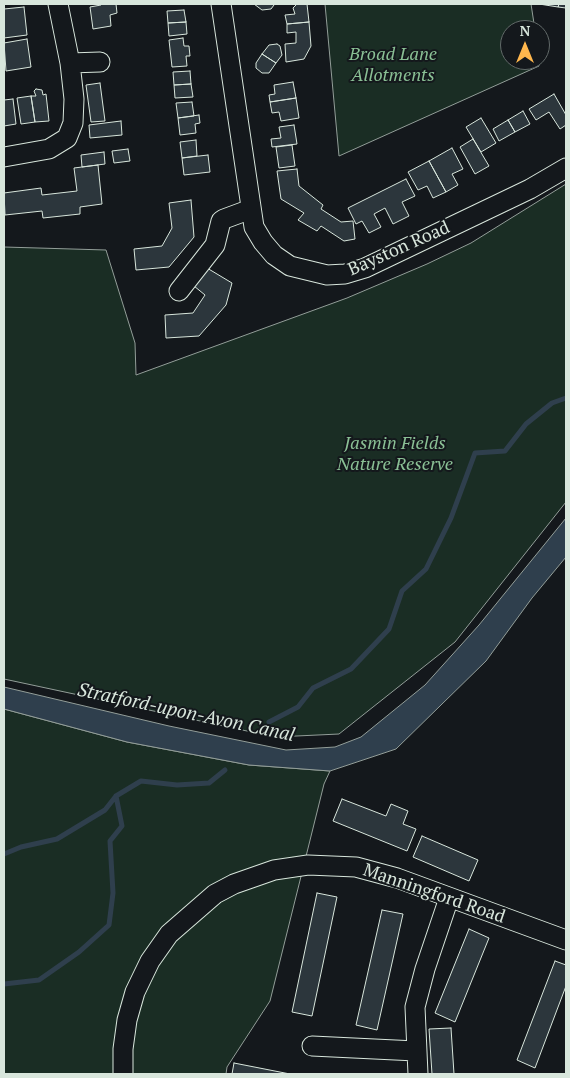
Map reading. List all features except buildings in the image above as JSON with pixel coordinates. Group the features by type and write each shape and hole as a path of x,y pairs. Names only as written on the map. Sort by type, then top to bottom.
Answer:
{"street":[{"path":"4,157 49,149 67,138 73,123 74,99 70,63 58,4"},
{"name":"Bayston Road","path":"221,4 254,227 274,255 290,266 327,275 345,274 365,268 530,189 566,168"},
{"path":"70,63 100,62"},
{"path":"178,292 215,245 221,221 252,209"},
{"name":"Manningford Road","path":"123,1074 126,1020 135,992 150,961 169,934 216,894 234,884 274,870 308,865 356,866 397,878 566,940"},
{"path":"418,1074 415,1006 425,969 449,898"},
{"path":"312,1046 416,1051"}],"green space":[{"name":"Broad Lane Allotments","path":"325,4 531,4 533,20 500,20 500,70 530,70 339,156"},
{"name":"Jasmin Fields Nature Reserve","path":"566,184 566,502 455,642 339,734 275,737 4,679 4,247 106,250 135,343 136,375 347,298 427,264 471,243"},
{"path":"4,709 127,742 249,765 330,771 324,784 270,1001 227,1067 226,1074 4,1074"}],"water":[{"path":"566,518 566,557 532,598 486,661 396,749 330,771 249,765 127,742 4,709 4,687 169,726 286,750 335,747 361,737 425,685 479,625"}],"waterway":[{"name":"Stratford-upon-Avon Canal","path":"269,722 298,707 313,688 351,669 389,629 402,591 426,569 451,518 475,453 505,451 526,424 552,403 566,398"},
{"path":"4,854 21,847 57,839 105,810 116,796 141,781 177,785 209,783 225,770"},
{"path":"4,984 39,980 79,952 109,925 113,893 110,841 122,826 116,796"}]}
